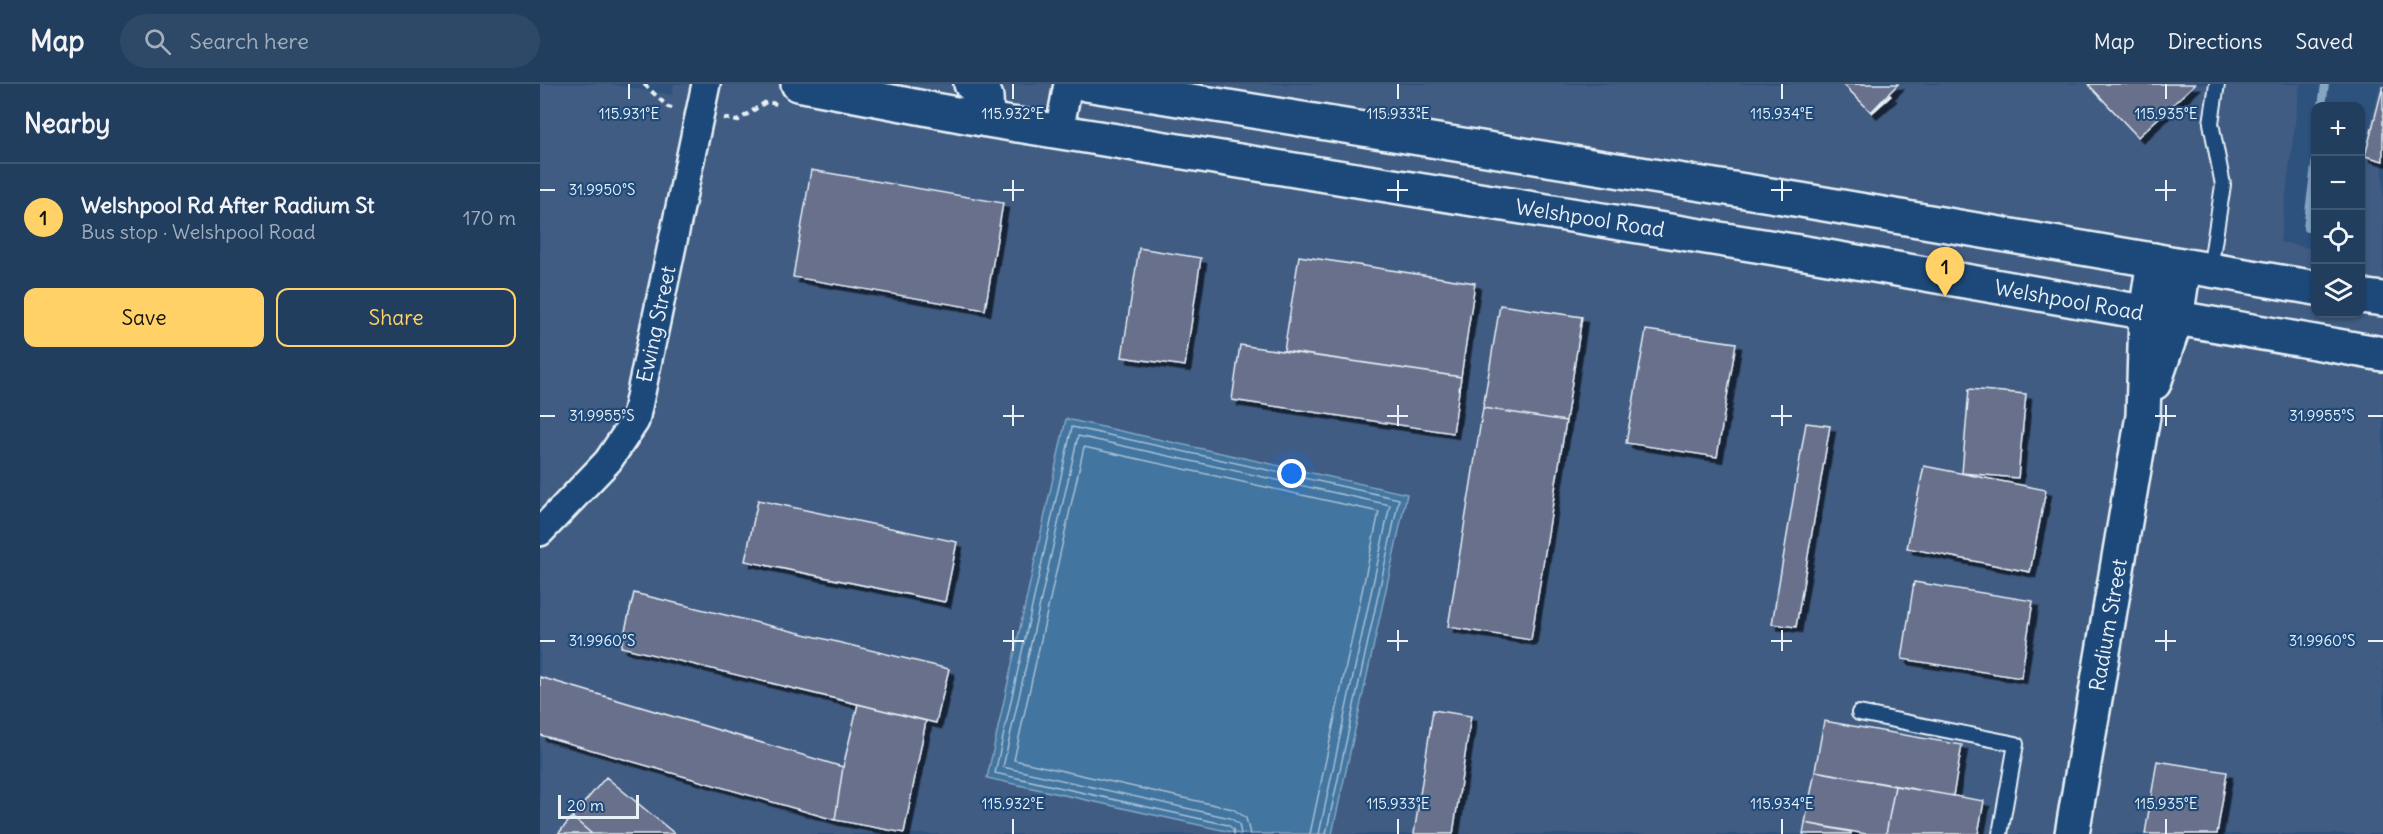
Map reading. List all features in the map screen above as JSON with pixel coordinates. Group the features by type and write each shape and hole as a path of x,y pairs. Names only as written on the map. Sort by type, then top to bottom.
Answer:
{"main road":[{"name":"Welshpool Road","path":"798,84 987,120 1805,253 2383,354"},
{"path":"971,84 986,97 987,120"},
{"path":"1086,84 1778,196 2311,287"},
{"name":"Radium Street","path":"2072,834 2161,317 2183,265"},
{"path":"2365,297 2383,299"}],"street":[{"name":"Ewing Street","path":"540,532 608,462 635,421 706,84"},
{"path":"1059,132 1068,84"}],"lane":[{"path":"2183,265 2223,185 2211,123 2217,84"},
{"path":"1859,712 2016,744 2000,834"}],"path":[{"path":"644,84 668,107"}],"shaded area":[{"path":"540,84 610,84 672,95 674,84 2300,84 2280,242 2311,248 2311,318 2365,318 2365,149 2380,84 2383,84 2383,834 540,834"}],"water":[{"path":"1066,419 1407,494 1332,834 1240,834 987,778"}],"building":[{"path":"1843,84 1898,84 1871,112"},
{"path":"2088,84 2195,84 2138,137"},
{"path":"2383,86 2383,161 2365,156"},
{"path":"1890,95 1891,96 1871,112"},
{"path":"811,170 1003,203 985,310 793,277"},
{"path":"1139,248 1201,258 1185,366 1122,357"},
{"path":"1299,256 1475,283 1461,377 1284,351"},
{"path":"1500,305 1582,317 1566,421 1483,408"},
{"path":"1646,330 1736,343 1717,457 1626,443"},
{"path":"1240,345 1461,377 1453,433 1232,400"},
{"path":"1969,389 2026,394 2018,478 1962,473"},
{"path":"1483,408 1566,421 1531,640 1448,627"},
{"path":"1806,423 1830,426 1796,627 1772,624"},
{"path":"1924,466 2046,490 2030,572 1907,548"},
{"path":"758,500 957,542 945,602 745,561"},
{"path":"1914,582 2033,601 2021,678 1902,659"},
{"path":"634,593 949,669 936,723 621,647"},
{"path":"540,677 843,767 835,820 540,735"},
{"path":"858,704 926,721 904,833 835,820 843,767"},
{"path":"1433,710 1471,716 1453,834 1414,834"},
{"path":"1824,721 1962,745 1953,796 1815,771"},
{"path":"2157,761 2227,772 2217,834 2145,834"},
{"path":"1815,771 1895,786 1886,834 1866,834 1805,823"},
{"path":"606,777 675,834 592,834 572,817"},
{"path":"1895,786 1984,801 1978,834 1886,834"},
{"path":"572,817 592,834 558,834"},
{"path":"1805,823 1851,832 1851,834 1803,834"}],"waterway":[{"path":"2323,102 2325,84"},
{"path":"2307,228 2311,197"}],"place":[{"name":"Welshpool Rd After Radium St","path":"1945,297"}]}
